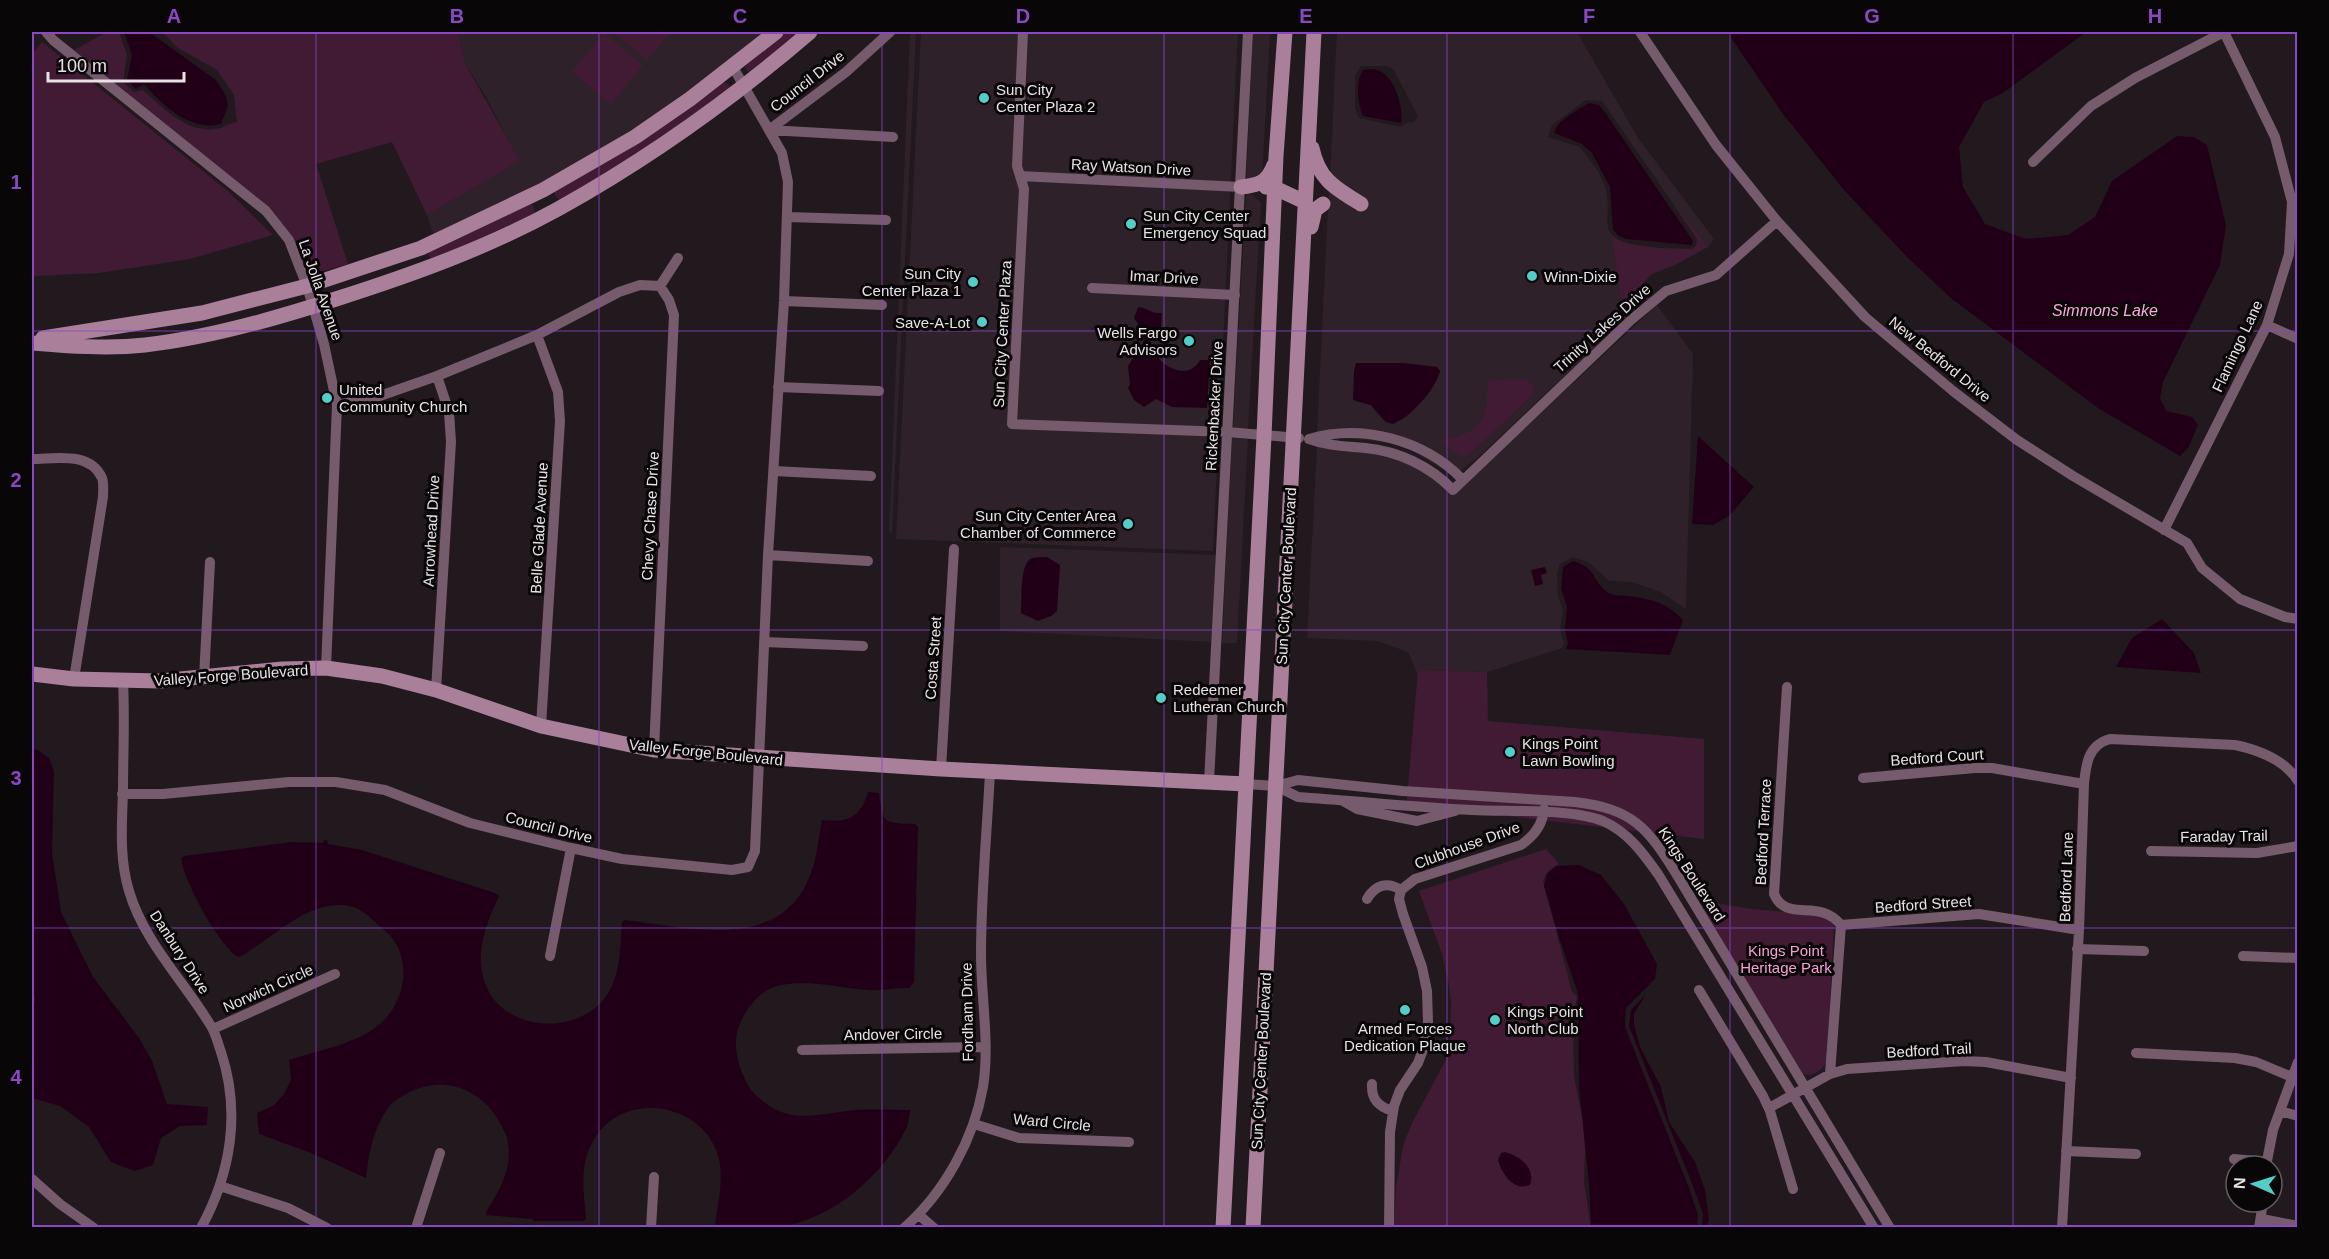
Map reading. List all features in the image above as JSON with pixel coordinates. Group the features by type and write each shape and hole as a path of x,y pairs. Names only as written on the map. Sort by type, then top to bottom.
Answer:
{"street":[{"name":"La Jolla Avenue","path":"46,32 266,212 289,240 307,286 332,371 338,405 326,668"},
{"path":"32,342 202,313 307,286 413,250 494,215 562,180 652,125 733,67 776,32"},
{"path":"32,342 73,346 143,345 206,334 313,307 422,271 556,210 652,153 745,85 810,32"},
{"name":"Council Drive","path":"769,130 846,72 890,32"},
{"name":"Sun City Center Plaza","path":"1023,32 1017,166 1024,189 1012,424 1227,432 1264,436"},
{"name":"Rickenbacker Drive","path":"1209,782 1235,295 1248,186 1248,32"},
{"name":"Sun City Center Boulevard","path":"1223,1227 1264,436 1276,156 1285,32"},
{"name":"Sun City Center Boulevard","path":"1253,1227 1314,32"},
{"name":"New Bedford Drive","path":"1640,32 1716,145 1777,221 1865,317 1953,391 2017,440 2187,543 2202,568 2240,599 2285,618 2298,619"},
{"path":"2034,162 2091,106 2135,78 2224,32"},
{"name":"Flamingo Lane","path":"2164,531 2267,324 2289,254 2292,201 2275,137 2224,32"},
{"name":"Council Drive","path":"122,794 163,794 289,782 336,782 385,790 470,823 622,859 732,870 748,867 756,851 768,555 784,301 788,182 782,153 733,67"},
{"path":"1309,126 1315,159 1323,177 1335,188 1361,204"},
{"name":"Council Drive","path":"769,130 893,137"},
{"path":"1248,186 1267,180 1276,156"},
{"name":"Ray Watson Drive","path":"1020,176 1248,186"},
{"path":"1248,186 1275,188 1305,202"},
{"path":"1248,186 1262,195 1274,212"},
{"path":"1300,320 1306,292 1311,223 1315,210 1323,204"},
{"path":"788,217 886,220"},
{"name":"Trinity Lakes Drive","path":"1264,436 1309,439 1329,446 1367,448 1399,455 1430,469 1453,490 1623,328 1666,291 1716,275 1777,221"},
{"path":"413,250 422,271"},
{"path":"338,405 360,402 437,376 537,335 619,292 639,285 660,286 678,258"},
{"name":"Chevy Chase Drive","path":"654,750 674,315 669,300 660,286"},
{"name":"Imar Drive","path":"1092,288 1235,295"},
{"path":"784,301 882,305"},
{"path":"202,313 206,334"},
{"path":"160,320 162,342"},
{"path":"2267,324 2298,339"},
{"name":"Belle Glade Avenue","path":"537,335 558,392 560,421 541,726"},
{"name":"Arrowhead Drive","path":"436,690 451,442 449,412 437,376"},
{"path":"778,387 879,391"},
{"name":"Trinity Lakes Drive","path":"1309,439 1330,433 1370,435 1395,440 1437,457 1463,480"},
{"path":"32,459 82,459 91,463 103,478 104,497 74,679"},
{"path":"774,471 871,476"},
{"name":"Costa Street","path":"941,769 954,549"},
{"path":"768,555 868,561"},
{"path":"204,678 210,562"},
{"path":"765,642 863,646"},
{"name":"Valley Forge Boulevard","path":"32,674 123,681 204,678 282,669 326,668 382,676 436,690 541,726 654,750 759,759 1246,784"},
{"name":"Danbury Drive","path":"123,681 121,848 132,899 143,926 213,1029 228,1077 232,1112 229,1152 220,1186 201,1227"},
{"name":"Bedford Terrace","path":"1787,687 1774,894 1778,902 1786,908 1825,912 1834,915 1841,925"},
{"name":"Bedford Lane","path":"2062,1227 2079,930 2084,784 2086,765 2091,753 2100,742 2110,739 2235,745 2254,749 2272,757 2292,772 2298,781"},
{"name":"Bedford Court","path":"1863,778 1992,768 2084,784"},
{"name":"Fordham Drive","path":"904,1227 919,1215 948,1176 974,1124 983,1085 981,953 990,772"},
{"name":"Kings Boulevard","path":"1246,784 1276,786 1298,780 1403,791 1598,805 1619,811 1641,825 1659,845 1805,1089 1882,1226"},
{"name":"Kings Boulevard","path":"1276,786 1298,796 1340,800 1584,815 1604,822 1624,833 1642,850 1708,954 1793,1096 1882,1226"},
{"name":"Clubhouse Drive","path":"1401,890 1415,879 1521,845 1532,838 1540,826 1545,800"},
{"name":"Faraday Trail","path":"2151,851 2257,853 2298,846"},
{"path":"550,956 571,848"},
{"path":"1367,899 1375,888 1382,885 1389,884 1401,890 1403,914 1422,967 1427,991 1428,1022 1424,1047 1418,1063 1400,1090 1390,1132 1389,1227"},
{"name":"Bedford Street","path":"1841,925 1979,914 2079,930"},
{"path":"1830,1074 1841,925"},
{"path":"2077,949 2144,951"},
{"path":"2243,957 2298,958"},
{"name":"Norwich Circle","path":"213,1029 334,974"},
{"path":"1700,990 1764,1096 1793,1189"},
{"name":"Andover Circle","path":"802,1050 984,1047"},
{"path":"2136,1053 2235,1058 2256,1062 2292,1077"},
{"name":"Bedford Trail","path":"1769,1108 1830,1074 1847,1069 1964,1061 1986,1062 2071,1078"},
{"path":"2268,1154 2273,1130 2298,1062"},
{"path":"1372,1084 1371,1095 1377,1103 1394,1111"},
{"path":"2280,1111 2298,1116"},
{"name":"Ward Circle","path":"974,1124 1019,1138 1129,1143"},
{"path":"2066,1151 2136,1154"},
{"path":"416,1227 440,1153"},
{"path":"651,1227 654,1177"},
{"path":"32,1179 60,1204 94,1227"},
{"path":"220,1186 288,1208 327,1227"},
{"path":"919,1215 934,1227"},
{"path":"2260,1223 2298,1226"}],"shaded area":[{"path":"458,32 766,32 675,103 563,174 433,234 427,215 519,161 485,95 466,65"},
{"path":"910,32 916,32 892,533 889,532"},
{"path":"921,32 1238,32 1213,551 896,539"},
{"path":"1253,32 1270,32 1262,178 1246,182"},
{"path":"1337,32 1577,32 1638,138 1714,239 1708,247 1690,228 1602,101 1586,100 1552,125 1548,137 1580,147 1598,171 1606,188 1607,223 1613,236 1621,302 1626,302 1642,284 1651,297 1476,459 1453,476 1402,444 1317,435 1328,207 1331,205 1328,202 1329,190 1363,210 1368,203 1330,177","holes":["1361,66 1387,66 1393,69 1418,116 1414,122 1400,127 1359,118 1355,108 1355,76","1356,363 1402,363 1437,367 1437,380 1407,417 1393,424 1386,422 1371,405 1357,402","1488,382 1532,396 1469,455 1442,441 1462,437 1472,432 1482,419 1488,398"]},
{"path":"1246,193 1261,202 1248,430 1233,428"},
{"path":"1657,305 1693,354 1686,609 1661,592 1632,582 1609,581 1588,562 1572,557 1560,564 1557,573 1558,596 1563,611 1560,629 1564,643 1562,648 1487,672 1419,670 1418,675 1408,652 1378,641 1307,638 1317,445 1400,453 1449,485 1484,466"},
{"path":"1232,438 1248,439 1237,643 1222,643"},
{"path":"1000,547 1216,555 1211,642 1000,631"}],"green space":[{"path":"107,32 119,32 127,55 123,82 134,92 143,90 166,111 184,123 204,129 218,128 237,122 234,95 217,70 178,48 162,32 458,32 466,65 520,161 427,215 392,142 316,164 348,264 308,275 294,238 270,208 74,50"},
{"path":"613,32 671,32 647,60"},
{"path":"783,32 803,32 749,73 745,67 747,62"},
{"path":"604,33 643,65 611,104 572,72"},
{"path":"42,42 229,192 273,235 190,259 99,273 32,276 32,54"},
{"path":"722,82 729,84 730,90 647,149 560,200 555,196 555,190"},
{"path":"528,204 533,205 535,213 508,228 431,259 429,256 429,250"},
{"path":"1673,204 1708,247 1675,265 1652,274 1626,302 1621,303 1613,236 1629,243 1651,247 1692,249 1696,246 1697,239"},
{"path":"1526,379 1535,387 1532,396 1469,455 1460,456 1441,441 1465,434 1479,423 1486,407 1488,382"},
{"path":"1418,670 1487,672 1488,721 1704,739 1704,839 1482,813 1406,810"},
{"path":"1546,849 1559,864 1547,872 1543,881 1572,992 1577,996 1573,1018 1574,1076 1583,1123 1584,1182 1591,1227 1394,1228 1396,1188 1403,1146 1411,1125 1450,1052 1449,985 1442,954 1419,891"},
{"name":"Kings Point Heritage Park","path":"1714,903 1751,909 1825,915 1834,925 1827,1061 1817,1072 1811,1075 1803,1074 1702,911"}],"water":[{"path":"124,32 149,32 216,80 226,96 228,106 221,124 199,124 188,120 168,108 144,84 136,89 127,80 132,55"},
{"name":"Simmons Lake","path":"1727,32 2086,32 2003,93 1984,102 1959,147 1963,187 1985,224 2026,239 2068,235 2095,217 2112,181 2177,136 2194,137 2207,145 2226,225 2220,265 2163,382 2160,398 2166,411 2192,417 2198,425 2188,448 2180,456 2098,408 1952,299 1908,258 1845,191 1783,114"},
{"path":"1375,69 1383,73 1393,84 1401,109 1401,123 1363,116 1358,93 1360,75 1363,70"},
{"path":"1589,103 1599,105 1606,114 1693,241 1692,245 1626,239 1613,230 1610,187 1592,153 1582,144 1554,133 1563,120"},
{"path":"1138,307 1162,313 1161,327 1152,333 1151,342 1154,352 1168,366 1185,371 1194,368 1200,360 1210,360 1207,408 1172,407 1156,399 1144,407 1134,400 1128,388 1130,384 1128,366 1144,339 1134,318"},
{"path":"1356,363 1402,363 1437,367 1440,371 1433,387 1421,402 1408,415 1393,424 1386,422 1371,405 1353,400"},
{"path":"1698,436 1754,487 1729,516 1713,525 1692,524"},
{"path":"1047,557 1060,565 1057,611 1038,621 1021,613 1023,574 1028,561 1032,558"},
{"path":"1573,561 1592,572 1605,591 1615,595 1652,600 1677,614 1683,620 1670,655 1566,649 1568,643 1565,629 1567,607 1561,589 1563,567"},
{"path":"1545,567 1547,573 1541,575 1543,584 1535,586 1531,570"},
{"path":"2162,619 2194,653 2201,673 2116,667 2132,638"},
{"path":"32,749 38,750 49,758 54,771 52,853 61,912 93,977 139,1038 152,1061 167,1104 208,1107 207,1125 180,1126 161,1138 153,1165 135,1171 111,1162 89,1127 60,1106 32,1098 32,1026 35,997 32,989"},
{"path":"868,792 879,793 886,820 915,824 918,827 914,982 909,988 878,990 811,983 777,986 763,993 751,1004 739,1025 736,1038 738,1061 748,1085 758,1097 775,1109 808,1116 856,1110 911,1110 907,1127 884,1163 853,1194 835,1206 795,1224 775,1228 715,1227 720,1168 711,1139 697,1124 680,1114 661,1109 641,1109 622,1114 605,1126 592,1143 585,1161 586,1219 584,1221 534,1221 486,1215 506,1171 509,1154 508,1142 495,1114 475,1095 464,1089 438,1085 424,1087 404,1095 390,1105 375,1133 366,1178 311,1153 259,1134 257,1113 274,1105 284,1094 291,1080 289,1060 362,1036 381,1023 388,1015 399,997 402,986 401,954 392,938 366,914 353,907 338,905 316,909 305,914 238,957 212,927 189,883 181,859 184,856 292,842 323,843 327,840 328,844 362,850 495,893 499,896 484,936 481,958 484,980 492,997 505,1010 522,1019 540,1023 559,1023 578,1018 594,1009 607,995 615,978 624,920 702,930 728,930 753,926 776,917 795,902 809,878 816,857 822,820 839,821 852,817 861,808"},
{"path":"1579,865 1601,875 1624,904 1657,964 1655,979 1626,1008 1625,1027 1689,1188 1698,1215 1697,1227 1591,1226 1579,1087 1578,993 1544,886 1547,874 1556,866"},
{"path":"1646,994 1634,1014 1634,1024 1640,1047 1661,1087 1669,1122 1695,1162 1705,1190 1709,1220 1706,1227 1702,1227 1703,1214 1693,1186 1629,1026 1631,1010"},
{"path":"1501,1153 1516,1156 1529,1168 1530,1185 1524,1187 1514,1184 1502,1171 1498,1160"}],"place":[{"name":"Sun City Center Plaza 2","path":"984,98"},
{"name":"Sun City Center Emergency Squad","path":"1131,224"},
{"name":"Winn-Dixie","path":"1532,276"},
{"name":"Sun City Center Plaza 1","path":"973,282"},
{"name":"Save-A-Lot","path":"982,322"},
{"name":"Wells Fargo Advisors","path":"1189,341"},
{"name":"United Community Church","path":"327,398"},
{"name":"Sun City Center Area Chamber of Commerce","path":"1128,524"},
{"name":"Redeemer Lutheran Church","path":"1161,698"},
{"name":"Kings Point Lawn Bowling","path":"1510,752"},
{"name":"Armed Forces Dedication Plaque","path":"1405,1010"},
{"name":"Kings Point North Club","path":"1495,1020"}]}
